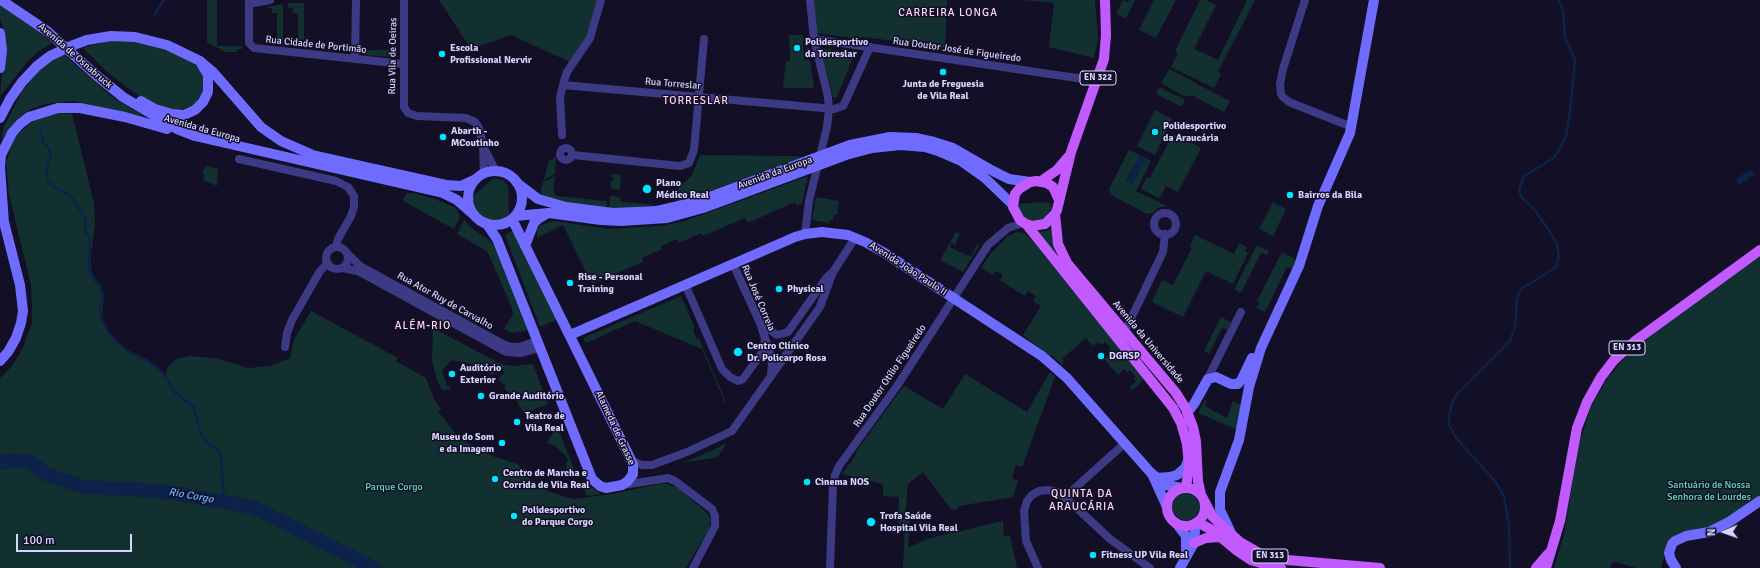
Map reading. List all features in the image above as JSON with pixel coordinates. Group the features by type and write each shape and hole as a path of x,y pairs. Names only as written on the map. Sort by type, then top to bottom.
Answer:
{"main road":[{"path":"1,0 36,17 91,66 142,102 161,111 184,115 195,110 204,102 208,92 209,81 206,70 192,57"},
{"name":"EN 322","path":"1055,214 1072,152 1102,65 1106,46 1105,0"},
{"path":"1232,535 1221,513 1219,506 1220,494 1239,440 1253,372 1273,320 1298,268 1320,200 1352,127 1374,0"},
{"path":"0,33 2,50 0,68"},
{"path":"0,118 18,88 37,66 55,53 82,42 111,36 135,36 160,42 192,57 213,72 254,120 266,131 286,144 313,155"},
{"name":"Avenida de Osnabruck","path":"91,66 115,90 148,113"},
{"path":"4,223 0,167 1,156 6,143 15,128 33,114 58,108 80,108 126,117 195,136"},
{"name":"Avenida da Europa","path":"148,113 206,132 290,152 313,155 450,186 461,186 480,177"},
{"name":"Avenida da Europa","path":"148,113 171,127 195,136 443,193 457,200 474,215"},
{"name":"Avenida da Europa","path":"513,218 549,213 610,221 661,218 703,208 844,151 862,141 884,138 924,139 953,148 1009,179 1036,182"},
{"name":"Avenida da Europa","path":"844,151 900,145 925,147 938,151 961,161 979,173 1013,205"},
{"name":"EN 322","path":"1013,205 1019,189 1036,182 1061,166 1072,152"},
{"path":"496,172 508,175 517,183 522,196 519,210 513,218 504,223 495,225 486,223 474,215 470,209 468,196 472,184 480,177 496,172"},
{"name":"Avenida da Europa","path":"517,183 538,198 555,204 603,212 632,212 656,211 683,205 792,172"},
{"path":"1036,182 1053,188 1059,200"},
{"path":"1013,205 1016,216 1173,408 1185,433 1189,458 1188,477 1184,488 1172,494 1168,500 1167,507"},
{"path":"0,207 20,285 23,311 16,338 0,361"},
{"path":"0,213 4,223"},
{"path":"525,246 534,223 538,218 549,213"},
{"path":"1024,224 1038,226 1045,224 1055,214"},
{"name":"Avenida da Universidade","path":"1055,214 1057,238 1064,258 1124,333 1176,393 1187,413 1196,441 1198,481 1203,499 1212,516 1232,535 1250,548 1274,558 1380,568"},
{"name":"Alameda de Grasse","path":"513,218 525,246 634,467 633,474 628,481 622,485"},
{"path":"486,223 497,239 592,479 595,483 606,488 622,485"},
{"name":"Avenida João Paulo II","path":"570,335 685,284 805,234 832,233 855,238 883,252 1050,363 1062,374 1154,475"},
{"name":"EN 313","path":"1546,568 1560,521 1577,428 1587,402 1604,373 1635,341 1760,250"},
{"path":"1187,413 1210,380 1233,384 1240,382 1262,338 1273,320"},
{"path":"1154,475 1170,478 1177,475 1185,468 1189,458"},
{"path":"1154,475 1166,485 1184,488"},
{"path":"1154,475 1169,515 1186,536 1187,547 1183,563"},
{"name":"EN 313","path":"1184,488 1192,489 1203,499"},
{"path":"1176,523 1183,526 1196,523 1204,513 1203,499"},
{"path":"1676,568 1669,553 1672,544 1675,541 1686,536 1709,532 1742,514 1760,501"},
{"path":"1196,523 1220,537 1251,560 1281,568"},
{"path":"1183,563 1194,543 1196,523"},
{"path":"1194,543 1206,538 1220,537"},
{"name":"EN 313","path":"1536,568 1545,559 1553,547"}],"street":[{"path":"249,2 270,0"},
{"path":"355,59 356,0"},
{"name":"Rua Vila de Oeiras","path":"404,0 403,104 405,111 412,115 421,117 471,120 480,128 483,145"},
{"path":"562,135 560,99 562,85 568,72 590,38 601,0"},
{"path":"805,234 809,201 827,127 829,109 828,97 814,39 810,0"},
{"path":"1305,0 1280,84 1282,97 1289,102 1352,127"},
{"name":"Rua Cidade de Portimão","path":"249,2 249,42 253,48 403,64"},
{"path":"573,155 673,166 686,165 691,160 694,150 704,39"},
{"name":"Rua Doutor José de Figueiredo","path":"814,39 1097,81"},
{"path":"829,109 838,108 844,104 870,47"},
{"name":"Rua Torreslar","path":"562,85 829,109"},
{"path":"483,145 496,172"},
{"path":"480,177 483,145"},
{"path":"239,159 336,181 348,187 354,196 354,207 338,238 336,247"},
{"name":"Rua Doutor Otílio Figueiredo","path":"830,568 833,486 837,471 897,386 991,242 1008,228 1024,224"},
{"path":"1124,333 1164,252 1165,234"},
{"path":"631,461 642,465 652,465 687,452 730,432 820,307 833,272 855,238"},
{"path":"336,247 344,249 348,254 348,261 342,268 336,268 328,263 327,253 331,249 336,247"},
{"name":"Rua Ator Ruy de Carvalho","path":"348,254 360,266 503,344 511,347 519,347 539,344"},
{"path":"285,348 287,333 292,320 320,270 328,263"},
{"name":"Rua José Correia","path":"685,284 722,369 732,379 738,381 742,380 761,354 765,340 760,323 733,264"},
{"name":"Rua Ator Ruy de Carvalho","path":"342,268 358,271 502,351 521,353 539,344"},
{"path":"760,323 777,335 788,332 826,277 833,272"},
{"path":"1210,380 1241,312"},
{"path":"765,340 770,353 772,365 768,380"},
{"path":"1065,497 1125,443"},
{"path":"622,485 668,478 675,481 712,509 715,516 715,526 693,568"},
{"path":"1038,568 1029,550 1025,536 1024,515 1026,506 1032,495 1042,490 1054,491 1065,497 1114,543 1150,568"}],"green space":[{"path":"207,0 217,0 217,46 242,46 242,49 237,49 237,52 225,52 207,42"},
{"path":"439,0 598,0 587,36 570,62 511,35 471,49"},
{"path":"813,0 947,0 945,48 864,37 858,39 816,33"},
{"path":"1022,0 1095,0 1098,39 1094,58 1049,47 1054,3"},
{"path":"1123,0 1128,2 1129,0 1135,0 1126,19 1116,14"},
{"path":"1154,0 1176,0 1156,38 1139,30"},
{"path":"1200,0 1206,0 1216,5 1194,49 1218,60 1247,0 1255,0 1218,72 1221,74 1214,88 1171,67 1178,53 1175,51"},
{"path":"288,3 304,3 304,47 287,45 287,42 292,42 293,38 298,38 298,13 293,13 293,8 288,8"},
{"path":"283,4 283,45 266,43 272,42 272,38 277,38 277,13 272,13 272,8 267,7"},
{"path":"0,5 34,28 52,43 29,60 0,96 5,32 0,19"},
{"path":"789,35 803,35 804,60 810,60 814,88 783,88 786,61 790,61"},
{"path":"138,40 179,53 198,66 205,81 199,100 190,107 178,110 164,108 140,97 106,71 83,48 109,41"},
{"path":"820,48 855,53 836,99 833,97"},
{"path":"364,50 393,50 393,57 364,55"},
{"path":"62,53 111,96 146,117 74,101 45,104 31,109 17,119 1,140 4,126 22,92 41,67"},
{"path":"1169,69 1230,101 1224,112 1193,96 1184,96 1161,83"},
{"path":"1159,87 1185,100 1182,107 1156,94"},
{"name":"Polidesportivo da Araucária","path":"1155,110 1172,119 1155,155 1137,146"},
{"name":"Parque Corgo","path":"58,113 72,114 94,203 95,224 91,254 91,269 93,276 101,286 104,294 102,317 108,331 118,342 131,352 148,360 166,374 167,368 176,359 191,356 219,359 248,368 270,366 290,358 294,340 311,311 398,358 396,361 426,378 434,399 441,409 438,411 456,434 474,448 495,457 518,464 531,480 545,490 574,499 612,494 659,484 667,484 678,488 707,513 711,519 709,529 686,568 0,568 0,378 12,366 22,350 32,323 31,285 9,195 6,163 16,137 24,129 34,120"},
{"path":"1173,134 1201,148 1178,192 1166,186 1158,198 1141,189 1147,177 1150,178"},
{"path":"1129,150 1140,155 1126,181 1132,184 1146,158 1151,161 1136,191 1167,206 1158,208 1152,213 1147,214 1111,195 1109,189"},
{"path":"700,155 804,157 691,198 677,201 678,188 680,188 680,184 685,182 692,175"},
{"path":"556,156 555,174 544,180 549,159 552,160"},
{"path":"206,166 218,169 217,186 203,180 205,175 202,173"},
{"path":"612,174 621,175 620,190 611,189 611,181 613,181 614,178 612,177"},
{"path":"555,176 553,192 556,196 607,201 606,209 584,207 540,196 543,182"},
{"path":"808,176 802,204 796,205 795,202 748,223 745,218 703,236 701,233 679,243 677,239 661,246 662,249 642,258 643,262 592,284 563,225 537,238 537,230 541,225 554,221 609,229 660,226 685,221"},
{"path":"494,178 503,180 508,186 509,214 504,219 493,221 483,218 478,214 475,210 473,196"},
{"path":"406,193 413,193 435,199 456,208 460,216 454,229 403,201"},
{"path":"610,196 620,197 621,201 623,202 658,205 609,209"},
{"path":"816,197 839,201 837,215 834,215 833,220 830,220 829,223 812,220"},
{"path":"1041,202 1050,203 1052,208 1047,216 1041,220 1030,220 1023,216 1018,204"},
{"path":"1273,202 1286,209 1273,236 1259,229"},
{"path":"465,220 470,227 495,246 528,330 511,333 504,329 513,314 512,308 487,251 457,234"},
{"path":"1052,229 1052,238 1057,254 1037,233"},
{"path":"514,230 558,319 540,327 505,235"},
{"path":"956,232 960,234 955,245 951,243 950,247 971,257 977,244 979,246 963,272 940,260"},
{"path":"1017,232 1024,233 1030,238 1145,379 1132,390 1130,387 1136,382 1134,379 1136,377 1130,370 1127,372 1124,369 1118,375 1104,359 1110,354 1108,351 1111,348 1105,342 1101,345 1098,342 1093,346 1086,338 1063,358 1063,366 1052,355 1051,357 1023,335 1041,306 1033,301 1036,296 1028,291 1025,296 1000,280 1003,275 996,271 993,275 981,268 991,253 1008,236"},
{"path":"1195,235 1234,254 1239,243 1247,247 1245,252 1248,253 1233,284 1206,271 1183,317 1152,302 1162,280 1173,285 1192,248 1190,246"},
{"path":"1257,245 1269,251 1267,255 1261,253 1241,293 1235,290 1236,286"},
{"path":"1282,252 1295,259 1295,264 1293,269 1287,267 1265,312 1257,308 1259,303 1257,301"},
{"name":"Santuário de Nossa Senhora de Lourdes","path":"1760,257 1760,498 1715,526 1668,543 1661,568 1636,568 1616,562 1612,563 1610,568 1554,568 1564,534 1578,448 1590,408 1607,379 1623,360 1657,330 1695,301"},
{"path":"681,296 695,328 693,330 697,340 699,339 726,402 725,403 702,349 635,321 586,343 583,338"},
{"path":"1221,317 1231,322 1227,330 1222,328 1209,354 1204,351"},
{"path":"433,328 501,364 513,366 533,364 548,404 524,413 516,400 504,388 506,386 498,379 505,372 500,367 493,375 470,364 451,360 442,371 447,386 452,387 448,390 442,390 437,381 432,361"},
{"path":"1050,372 1055,377 1022,467 1016,465 1012,478 1018,481 1013,497 959,506 956,510 950,508 923,472 908,484 905,518 910,518 908,548 927,539 1003,521 1004,536 1010,535 1017,568 903,568 905,526 898,523 899,497 883,496 883,484 842,474 856,455 855,453 897,395 904,386 943,409 965,374 1027,412"},
{"path":"1205,400 1207,401 1205,406 1227,418 1233,401 1243,406 1240,431 1198,413"},
{"path":"557,426 576,474 570,474 567,471 566,465 568,460 565,455 555,446 547,442"},
{"path":"727,443 718,457 683,463 713,450"},
{"path":"581,482 586,483 601,494 587,496"},
{"path":"1186,493 1194,496 1200,507 1194,518 1185,521 1177,517 1172,509 1172,504 1177,496"}],"water":[{"path":"1140,155 1146,158 1132,184 1126,181"},
{"path":"1751,169 1755,174 1739,185 1736,179"}],"waterway":[{"path":"155,14 164,0"},
{"path":"1510,568 1509,525 1504,496 1495,481 1456,438 1449,424 1449,416 1452,402 1457,394 1510,341 1515,327 1517,299 1521,289 1555,268 1559,257 1557,244 1552,235 1535,210 1522,198 1519,190 1524,176 1552,159 1557,154 1566,136 1575,60 1565,37 1563,11 1559,0"},
{"path":"41,131 43,142 49,149 51,155 46,170 48,180 55,188 71,196 86,220 85,231 90,239 89,270 103,294 100,309 101,318 107,331 117,343 131,353 148,361 165,375 175,393 193,406 201,435 208,443 219,451 221,456 224,502"},
{"name":"Rio Corgo","path":"0,463 13,460 31,462 46,474 84,487 160,491 253,507 374,568"}],"place":[{"name":"Polidesportivo da Torreslar","path":"797,48"},
{"name":"Escola Profissional Nervir","path":"442,54"},
{"name":"Junta de Freguesia de Vila Real","path":"943,72"},
{"name":"Polidesportivo da Araucária","path":"1155,132"},
{"name":"Abarth - MCoutinho","path":"443,137"},
{"name":"Plano Médico Real","path":"647,189"},
{"name":"Bairros da Bila","path":"1290,195"},
{"name":"Rise - Personal Training","path":"570,283"},
{"name":"Physical","path":"779,289"},
{"name":"Centro Clínico Dr. Policarpo Rosa","path":"738,352"},
{"name":"DGRSP","path":"1101,356"},
{"name":"Auditório Exterior","path":"452,374"},
{"name":"Grande Auditório","path":"481,396"},
{"name":"Teatro de Vila Real","path":"517,422"},
{"name":"Museu do Som e da Imagem","path":"502,443"},
{"name":"Centro de Marcha e Corrida de Vila Real","path":"495,479"},
{"name":"Cinema NOS","path":"807,482"},
{"name":"Polidesportivo do Parque Corgo","path":"514,516"},
{"name":"Trofa Saúde Hospital Vila Real","path":"871,522"},
{"name":"Fitness UP Vila Real","path":"1093,555"}],"district":[{"name":"CARREIRA LONGA","path":"948,13"},
{"name":"TORRESLAR","path":"696,101"},
{"name":"ALÉM-RIO","path":"423,326"},
{"name":"QUINTA DA ARAUCÁRIA","path":"1082,500"}]}
